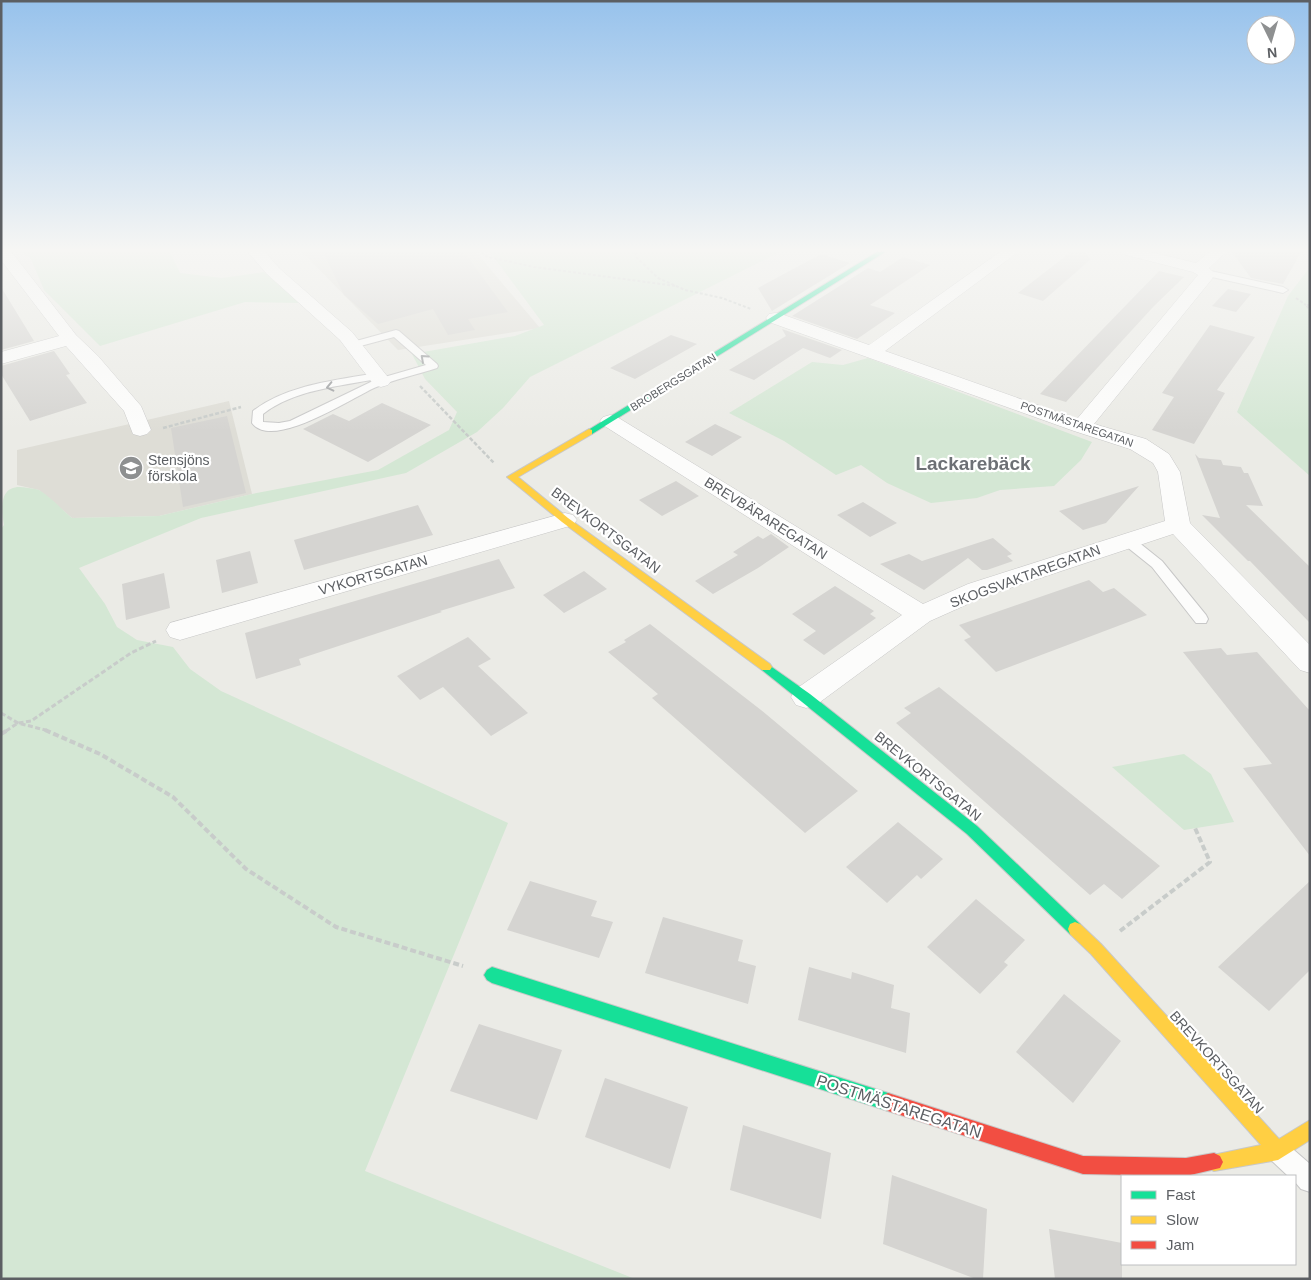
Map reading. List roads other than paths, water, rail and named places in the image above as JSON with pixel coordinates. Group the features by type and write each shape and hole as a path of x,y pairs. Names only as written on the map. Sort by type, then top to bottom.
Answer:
{"street":[{"path":"49,312 70,339 92,360 134,410 140,430"},
{"path":"320,312 353,345 379,379"},
{"name":"BROBERGSGATAN","path":"512,477 549,454 610,421 785,312"},
{"path":"872,352 928,312"},
{"path":"1081,427 1177,312"},
{"name":"POSTMÄSTAREGATAN","path":"775,318 1081,427 1138,444 1161,460 1169,472 1178,525"},
{"path":"1,358 70,339"},
{"name":"BREVBÄRAREGATAN","path":"610,421 921,615"},
{"name":"BREVKORTSGATAN","path":"512,477 565,520 806,696 972,830 1096,949 1278,1151"},
{"name":"VYKORTSGATAN","path":"180,630 565,520"},
{"path":"1178,525 1310,662"},
{"name":"SKOGSVAKTAREGATAN","path":"806,696 921,615 977,590 1178,525"},
{"name":"POSTMÄSTAREGATAN","path":"492,975 1084,1165 1186,1167 1278,1151 1310,1129"}],"lane":[{"path":"353,345 396,333 433,366 279,399 260,407 255,419 262,427 281,427 302,420 379,379"},
{"path":"1127,540 1157,564 1201,619"},
{"path":"1278,1151 1310,1180"}],"place":[{"name":"Stensjöns förskola","path":"131,468"}],"district":[{"name":"Lackarebäck","path":"973,463"}]}
